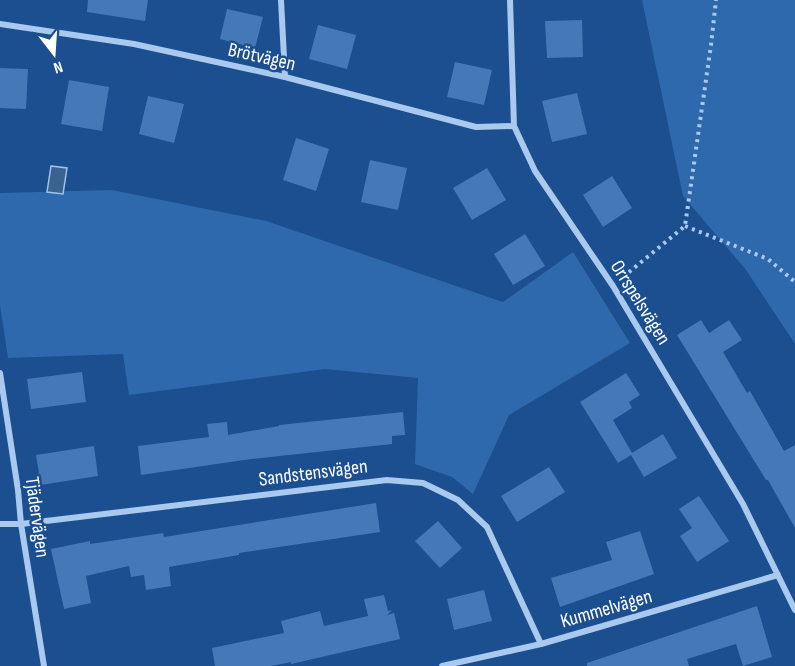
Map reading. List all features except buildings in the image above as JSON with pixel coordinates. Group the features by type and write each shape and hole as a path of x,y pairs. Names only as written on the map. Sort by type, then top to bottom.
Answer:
{"street":[{"path":"281,0 285,77"},
{"name":"Orrspelsvägen","path":"510,0 514,126 535,171 613,286 743,504 795,610"},
{"name":"Brötvägen","path":"0,24 134,44 285,77 476,127 514,126"},
{"name":"Tjädervägen","path":"0,373 44,666"},
{"name":"Sandstensvägen","path":"0,524 21,524 387,480 423,483 458,500 487,527 541,644"},
{"name":"Kummelvägen","path":"442,666 541,644 778,575"}],"path":[{"path":"613,286 685,226 716,0"},
{"path":"685,226 768,259 795,282"}],"shaded area":[{"path":"642,0 795,0 795,344 746,270 683,196"},
{"path":"51,166 67,168 63,194 47,192"},
{"path":"112,190 266,221 503,302 573,252 630,343 509,415 473,494 452,477 415,464 418,378 325,369 129,395 123,354 8,358 0,305 0,193"}]}
